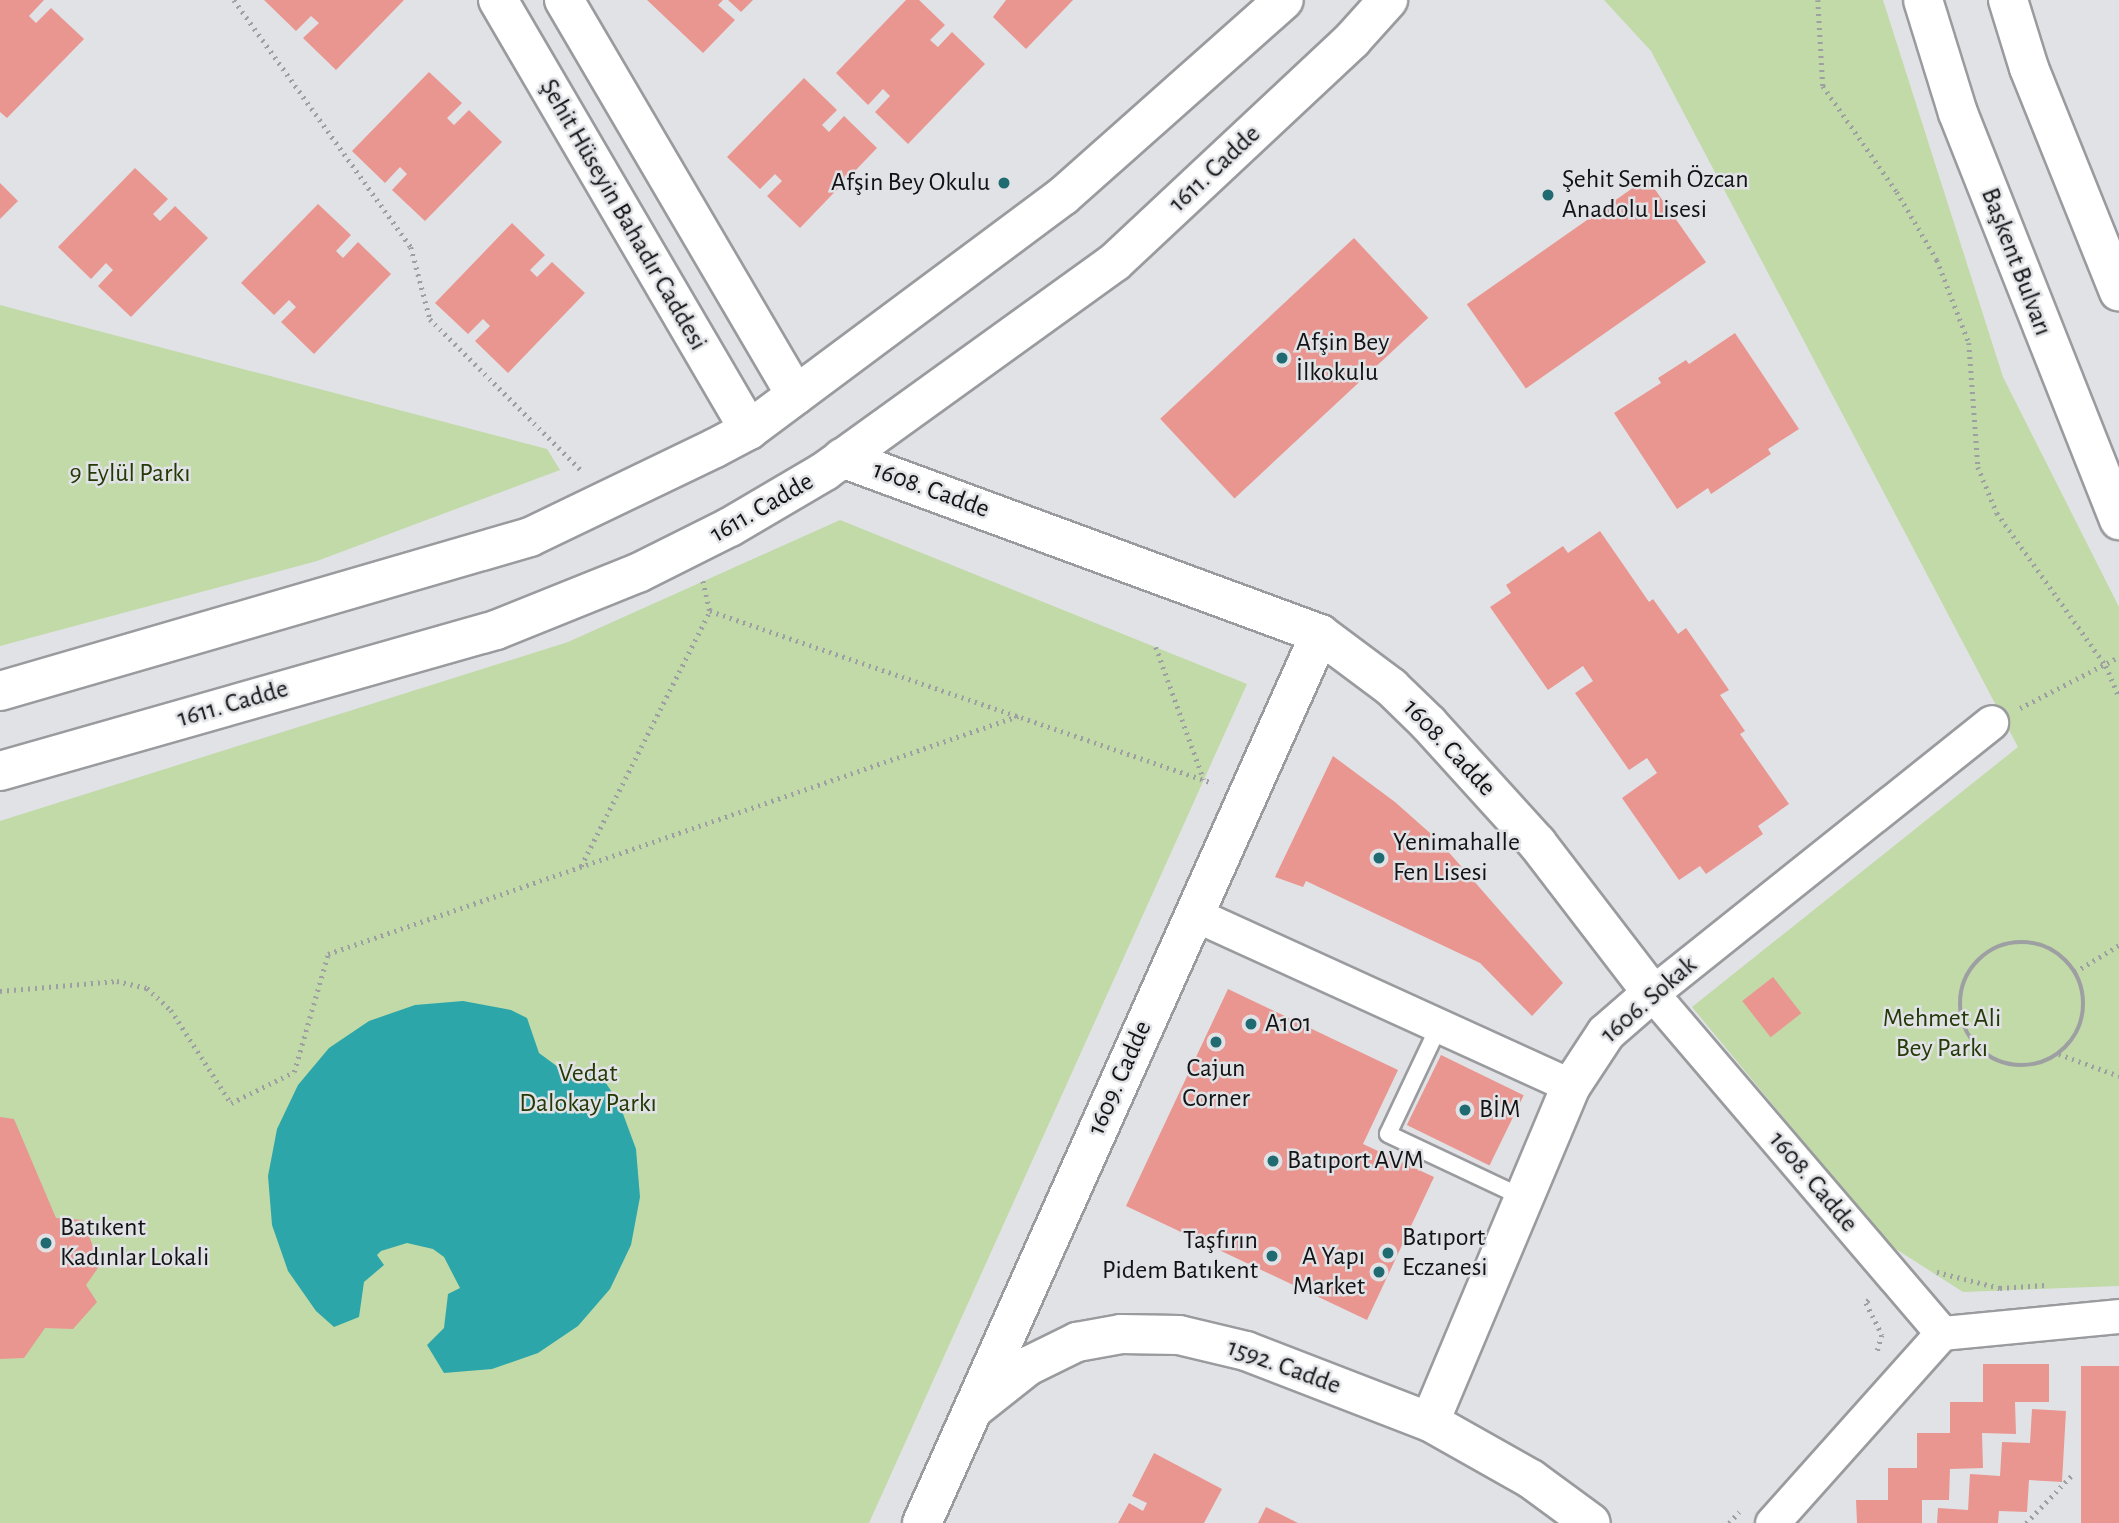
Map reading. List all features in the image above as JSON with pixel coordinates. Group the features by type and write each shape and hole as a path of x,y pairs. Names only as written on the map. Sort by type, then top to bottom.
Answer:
{"street":[{"name":"Şehit Hüseyin Bahadır Caddesi","path":"498,0 749,430"},
{"path":"564,0 796,394"},
{"path":"0,691 467,558 612,501 749,430 1063,196 1284,0"},
{"name":"1611. Cadde","path":"0,771 496,629 694,547 842,458 1115,262 1352,40 1388,0"},
{"name":"Başkent Bulvarı","path":"1923,0 1958,113 2119,520"},
{"path":"2008,0 2029,68 2119,292"},
{"name":"1608. Cadde","path":"842,458 1320,634 1391,687 1429,724 1537,843 1652,993 1942,1333"},
{"name":"1609. Cadde","path":"922,1523 967,1416 1320,634"},
{"name":"1606. Sokak","path":"1430,1422 1571,1086 1606,1034 1652,993 1991,722"},
{"path":"1194,915 1571,1086"},
{"path":"1772,1523 1942,1333 2119,1316"},
{"name":"1592. Cadde","path":"967,1416 1028,1366 1054,1352 1100,1336 1146,1332 1180,1335 1246,1351 1430,1422 1531,1479 1591,1523"}],"lane":[{"path":"1439,1026 1388,1133 1524,1198"}],"path":[{"path":"234,0 411,247 430,319 612,501"},
{"path":"1818,0 1823,86 1898,192 1937,261 1969,343 1978,467 1997,513 2106,666 2119,696"},
{"path":"581,867 710,611 694,547"},
{"path":"710,611 1247,795"},
{"path":"1156,647 1204,780"},
{"path":"1991,722 2106,666 2119,657"},
{"path":"0,991 117,981 147,988 171,1010 231,1103 294,1072 328,954 1017,716"},
{"path":"2021,941 2042,945 2061,956 2075,972 2084,1007 2076,1033 2059,1054 2039,1064 2018,1066 1979,1050 1960,1013 1960,991 1982,955 2021,941"},
{"path":"2075,972 2119,945"},
{"path":"2059,1054 2119,1076"},
{"path":"2025,1523 2074,1473"},
{"path":"1729,1523 1734,1517"}],"green space":[{"name":"Mehmet Ali Bey Parkı","path":"1604,0 1883,0 2003,377 2119,607 2119,1286 1963,1292 1888,1244 1692,1007 2018,747 1651,51"},
{"name":"9 Eylül Parkı","path":"0,305 547,449 560,470 317,561 0,646"},
{"name":"Vedat Dalokay Parkı","path":"840,520 1247,684 869,1523 0,1523 0,821 568,642"}],"water":[{"path":"463,1001 511,1010 527,1018 539,1053 562,1070 598,1071 619,1103 636,1149 640,1197 631,1245 610,1289 578,1326 538,1353 492,1369 444,1373 427,1345 444,1328 448,1294 460,1288 444,1257 433,1249 407,1243 381,1251 377,1255 384,1265 364,1282 359,1317 334,1327 316,1311 288,1271 272,1225 268,1176 277,1129 298,1085 329,1048 369,1021 415,1005"}],"building":[{"path":"0,0 44,0 29,16 36,23 51,8 84,39 7,118 0,112"},
{"path":"264,0 404,0 336,70 303,38 319,23 311,16 296,31"},
{"path":"647,0 723,0 718,5 735,20 703,53"},
{"path":"728,0 753,0 741,12"},
{"path":"906,0 919,0 945,25 930,40 938,47 952,32 985,64 908,144 875,112 890,96 883,89 868,105 836,73"},
{"path":"1006,0 1073,0 1026,49 993,17"},
{"path":"429,72 462,103 447,118 454,125 469,110 502,142 425,221 392,190 407,174 400,167 385,183 352,151"},
{"path":"804,78 837,110 822,125 829,132 844,116 877,148 800,228 767,196 782,181 775,174 760,189 727,157"},
{"path":"135,168 168,199 153,214 160,221 175,206 208,238 131,317 98,286 113,270 106,263 91,279 58,247"},
{"path":"1647,178 1706,262 1526,389 1467,304"},
{"path":"0,183 18,201 0,219"},
{"path":"318,204 351,235 336,251 343,258 358,242 391,274 314,354 281,322 296,307 289,300 274,315 241,283"},
{"path":"512,223 545,255 530,270 537,277 552,262 585,293 508,373 475,341 490,326 483,319 468,334 435,303"},
{"path":"1354,238 1428,318 1235,498 1160,419"},
{"path":"1735,333 1799,429 1768,449 1771,454 1711,494 1708,488 1677,509 1614,413 1661,383 1658,378 1686,360 1689,364"},
{"path":"1600,531 1649,602 1653,599 1678,634 1686,628 1729,690 1720,695 1745,731 1740,734 1789,804 1758,826 1763,834 1706,874 1700,866 1679,880 1622,798 1657,773 1647,758 1629,770 1575,693 1593,681 1583,666 1548,690 1490,607 1511,593 1506,585 1563,546 1568,553"},
{"path":"1333,756 1395,802 1439,841 1563,983 1532,1016 1480,963 1306,881 1303,887 1275,877"},
{"path":"1773,977 1801,1013 1771,1037 1742,1001"},
{"name":"Batıport AVM","path":"1228,989 1398,1070 1363,1144 1434,1177 1367,1320 1126,1206"},
{"name":"BİM","path":"1441,1055 1524,1095 1489,1165 1407,1125"},
{"name":"Batıkent Kadınlar Lokali","path":"0,1117 14,1119 56,1218 83,1220 100,1265 86,1285 97,1302 73,1329 45,1328 24,1358 0,1359"},
{"path":"1983,1364 2049,1364 2049,1402 2015,1402 2016,1434 1982,1433 1983,1468 1950,1469 1949,1500 1922,1500 1922,1523 1857,1523 1856,1500 1888,1500 1888,1468 1917,1468 1917,1433 1950,1433 1950,1402 1983,1402"},
{"path":"2081,1366 2119,1366 2119,1523 2081,1523"},
{"path":"2032,1409 2066,1411 2062,1482 2029,1480 2027,1512 1999,1511 1998,1523 1937,1523 1938,1508 1968,1510 1970,1474 2000,1476 2002,1442 2030,1443"},
{"path":"1154,1453 1222,1489 1204,1523 1118,1523 1129,1503 1143,1511 1147,1503 1132,1496"},
{"path":"1266,1507 1298,1523 1258,1523"}],"place":[{"name":"Afşin Bey Okulu","path":"1004,183"},
{"name":"Şehit Semih Özcan Anadolu Lisesi","path":"1548,195"},
{"name":"Afşin Bey İlkokulu","path":"1282,358"},
{"name":"Yenimahalle Fen Lisesi","path":"1379,858"},
{"name":"A101","path":"1251,1024"},
{"name":"Cajun Corner","path":"1216,1042"},
{"name":"BİM","path":"1465,1110"},
{"name":"Batıport AVM","path":"1273,1161"},
{"name":"Batıkent Kadınlar Lokali","path":"46,1243"},
{"name":"Batıport Eczanesi","path":"1388,1253"},
{"name":"Taşfırın Pidem Batıkent","path":"1272,1256"},
{"name":"A Yapı Market","path":"1379,1272"}]}
